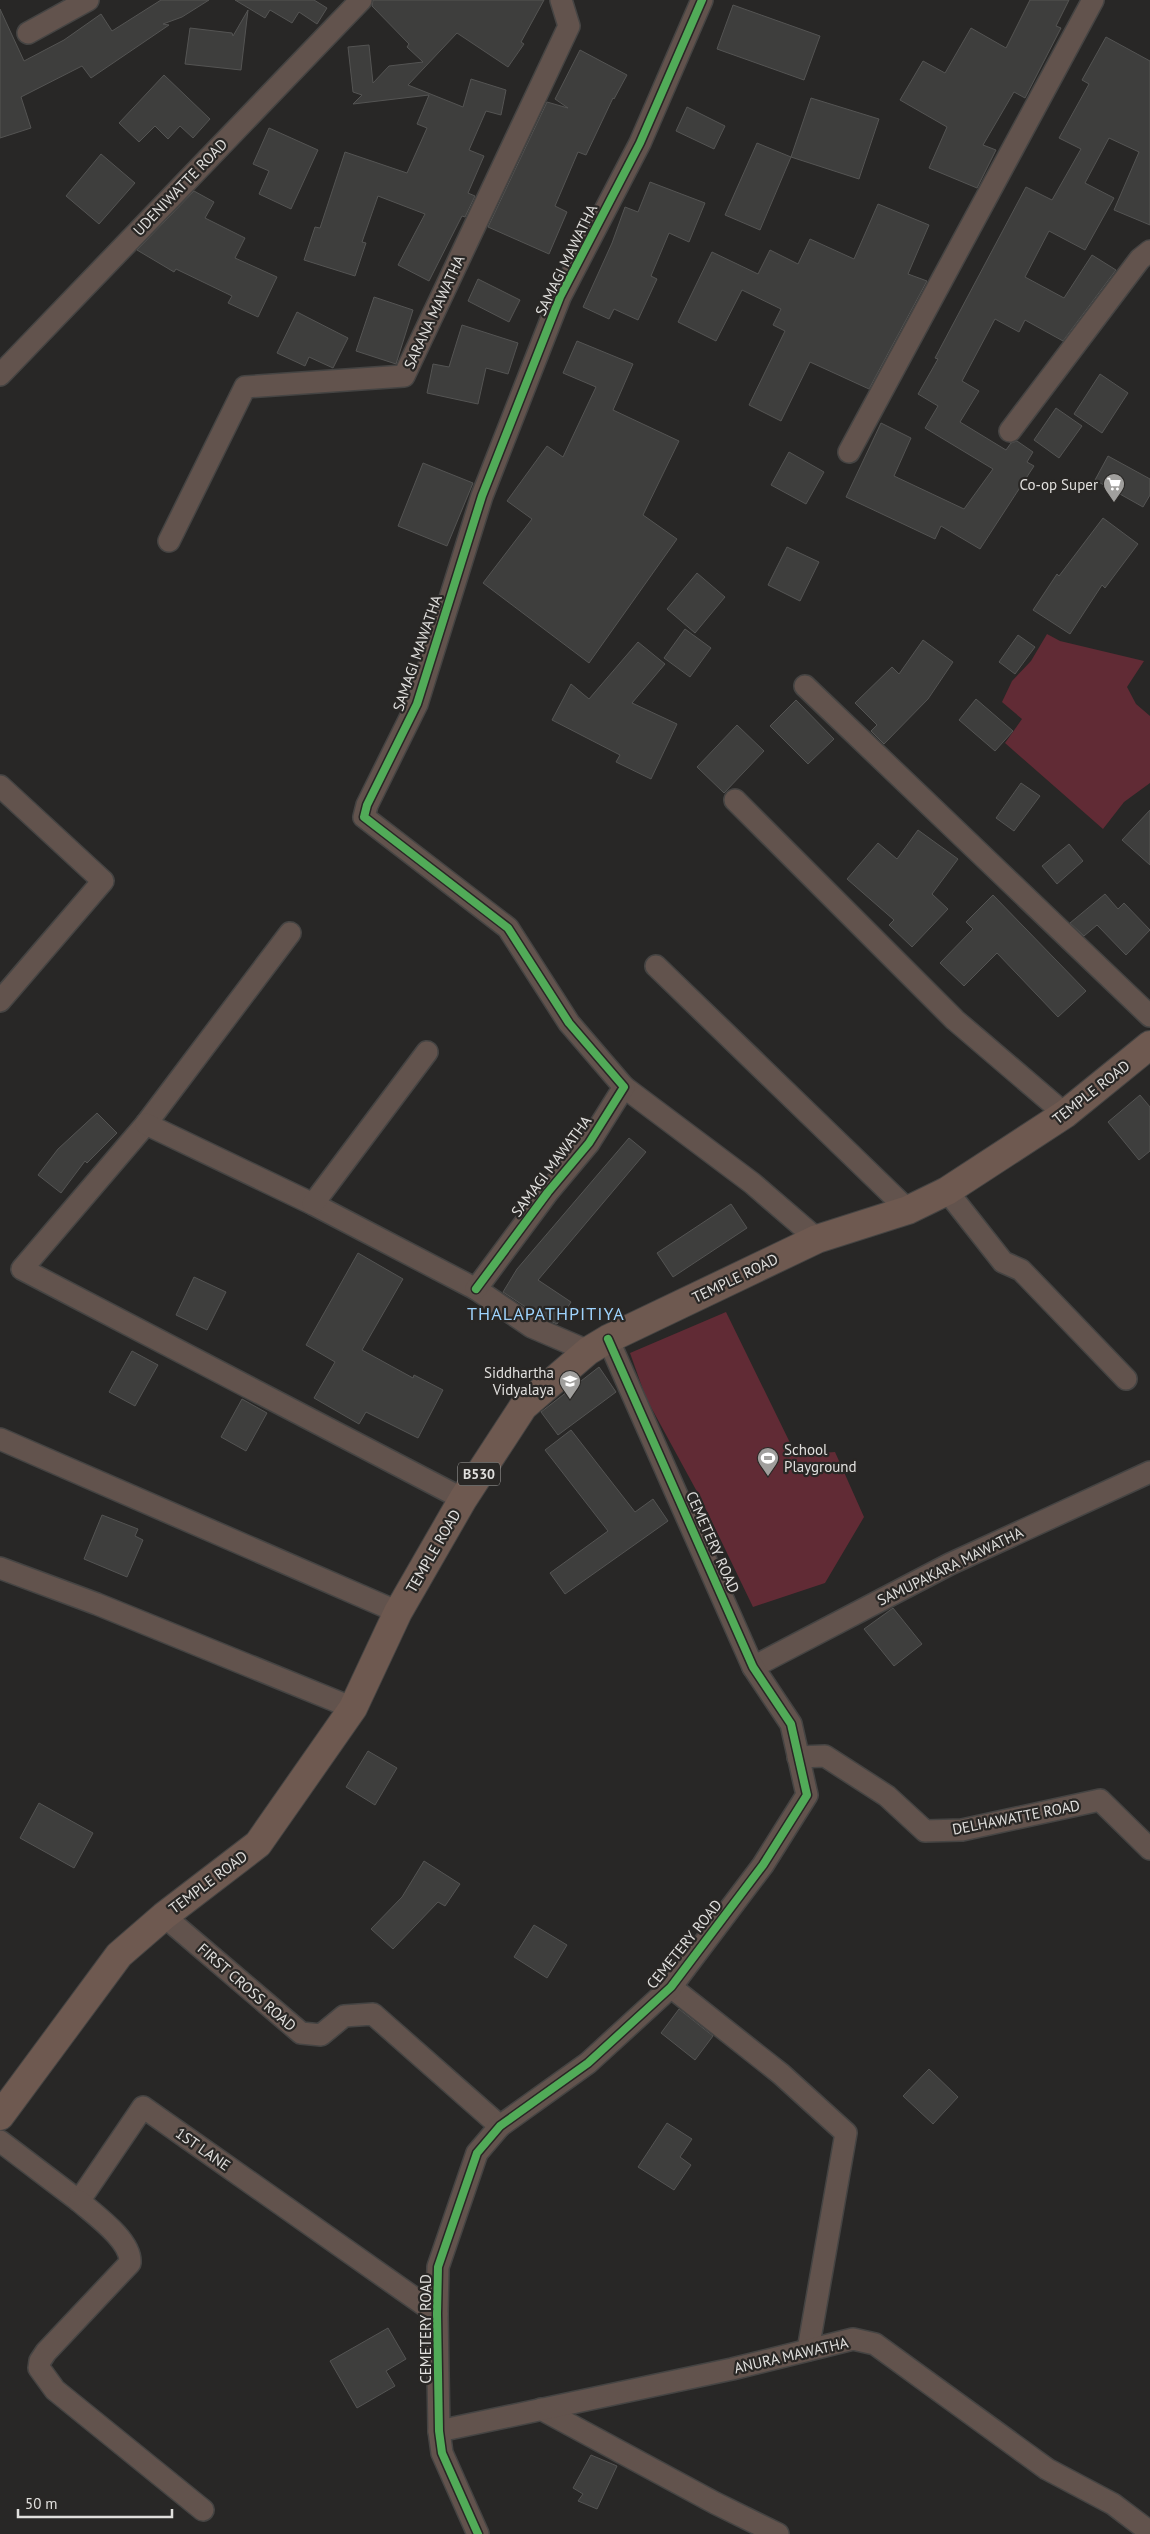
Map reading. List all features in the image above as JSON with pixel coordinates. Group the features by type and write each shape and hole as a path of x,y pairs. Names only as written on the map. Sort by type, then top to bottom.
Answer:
{"main road":[{"name":"TEMPLE ROAD","path":"0,2116 119,1955 164,1916 258,1844 353,1708 398,1612 463,1499 523,1407 598,1345 817,1239 908,1210 947,1191 1066,1114 1150,1045"}],"street":[{"path":"28,33 88,0"},
{"name":"UDENIWATTE ROAD","path":"0,375 361,0"},
{"name":"SARANA MAWATHA","path":"169,541 245,386 404,376 569,26 561,0"},
{"name":"SAMAGI MAWATHA","path":"476,1289 548,1192 589,1143 624,1087 569,1023 508,928 364,816 367,805 417,704 482,496 560,297 640,143 702,0"},
{"path":"849,452 1093,0"},
{"path":"1010,431 1140,259 1150,251"},
{"path":"805,686 1150,1016"},
{"path":"0,786 103,881 0,1001"},
{"path":"735,800 955,1020 1066,1114"},
{"path":"290,932 146,1124 22,1269 463,1499"},
{"path":"656,966 908,1210"},
{"path":"313,1204 427,1052"},
{"path":"624,1087 752,1183 817,1239"},
{"path":"146,1124 313,1204 476,1289 532,1327 598,1345"},
{"path":"947,1191 1003,1262 1021,1270 1126,1379"},
{"name":"CEMETERY ROAD","path":"478,2534 442,2453 438,2431 437,2314 438,2267 477,2153 500,2126 588,2063 671,1987 763,1866 806,1795 791,1724 754,1667 598,1345"},
{"path":"0,1440 398,1612"},
{"name":"SAMUPAKARA MAWATHA","path":"754,1667 950,1564 1150,1472"},
{"path":"0,1568 97,1604 353,1708"},
{"name":"DELHAWATTE ROAD","path":"798,1757 825,1756 887,1796 925,1831 962,1830 1100,1800 1147,1842"},
{"name":"FIRST CROSS ROAD","path":"164,1916 301,2033 320,2035 344,2016 373,2014 500,2126"},
{"path":"671,1987 781,2074 846,2133 808,2350"},
{"name":"1ST LANE","path":"79,2201 142,2107 437,2314"},
{"path":"0,2141 79,2201 122,2240 131,2255 130,2263 46,2352 40,2361 39,2368 55,2390 203,2510"},
{"name":"ANURA MAWATHA","path":"438,2431 854,2339 875,2344 1047,2469 1113,2504 1150,2532"},
{"path":"541,2409 715,2503 778,2534"}],"shaded area":[{"path":"1047,634 1060,641 1144,661 1127,687 1136,704 1150,716 1150,783 1124,802 1103,829 1005,743 1022,719 1002,702 1012,681 1031,661"},
{"name":"School Playground","path":"726,1312 796,1455 835,1452 864,1517 825,1583 753,1607 701,1499 646,1398 630,1353"}],"building":[{"path":"161,0 209,0 182,17 163,24 169,25 91,78 82,66 21,97 31,128 0,138 0,9 24,61 64,40 101,14 112,31"},
{"path":"235,0 314,0 327,8 317,24 299,12 292,23 270,10 265,18"},
{"path":"373,0 544,0 521,42 524,44 508,67 457,33 408,85 463,107 471,79 506,90 501,115 486,111 469,150 484,156 468,193 475,196 465,217 462,216 429,281 398,265 425,214 378,196 362,242 366,243 355,276 304,260 315,227 320,228 345,152 407,173 427,128 417,124 429,95 353,104 362,95 353,92 348,47 369,45 373,83 389,66 423,62 407,47 409,44 372,6"},
{"path":"1030,0 1069,0 1056,26 1061,28 1025,98 1014,92 983,145 996,150 977,188 929,168 947,127 900,100 923,61 945,73 971,28 1006,48"},
{"path":"733,5 820,36 804,80 717,49"},
{"path":"248,10 241,70 185,64 190,28 232,33 233,36"},
{"path":"1106,37 1150,61 1150,225 1114,210 1139,152 1109,138 1085,183 1114,198 1085,250 1049,231 1025,277 1064,298 1092,255 1116,270 1063,341 1025,320 1019,332 995,319 962,381 979,391 960,422 1006,450 1011,443 1017,441 1033,452 1027,462 1034,466 980,549 941,526 935,539 846,497 881,423 911,438 894,476 964,509 993,469 925,428 938,406 918,394 938,359 935,358 1026,187 1052,200 1081,149 1059,138 1089,84 1082,80"},
{"path":"580,50 627,75 613,98 586,155 578,152 555,206 567,212 549,254 488,227 547,102 568,108 555,99"},
{"path":"164,75 210,119 193,138 180,126 168,139 155,126 139,142 119,123"},
{"path":"811,98 879,119 859,179 791,157"},
{"path":"687,107 725,126 714,149 676,131"},
{"path":"269,128 318,150 291,209 259,194 269,171 253,164"},
{"path":"757,143 791,157 760,230 725,215"},
{"path":"101,154 135,183 99,224 66,196"},
{"path":"650,182 705,203 689,242 669,233 651,276 657,279 638,320 614,309 609,319 583,307 612,243 625,207 638,212"},
{"path":"194,191 214,202 205,218 245,238 235,258 277,277 258,317 228,303 232,296 176,269 174,272 137,250"},
{"path":"878,204 929,225 908,274 927,281 869,389 810,362 781,421 749,405 785,331 773,325 781,309 742,290 716,341 678,322 712,252 758,274 770,250 798,264 810,239 854,259"},
{"path":"478,279 520,300 509,322 468,301"},
{"path":"374,297 413,310 396,364 356,351"},
{"path":"297,312 348,338 333,368 309,357 305,366 277,353"},
{"path":"462,325 518,343 508,374 486,368 478,404 427,393 433,364 449,367"},
{"path":"577,341 633,364 613,410 679,441 643,515 677,539 589,663 483,583 532,519 507,501 547,446 563,457 596,387 563,373"},
{"path":"1100,374 1128,393 1102,433 1074,414"},
{"path":"1056,408 1082,426 1059,458 1034,440"},
{"path":"789,452 824,472 806,504 771,485"},
{"path":"1108,456 1150,479 1150,495 1143,507 1095,480"},
{"path":"423,463 473,483 447,546 398,526"},
{"path":"1103,518 1138,544 1105,588 1102,585 1070,634 1033,610 1057,574 1059,576"},
{"path":"787,547 819,562 800,601 768,585"},
{"path":"697,573 725,597 695,633 667,609"},
{"path":"685,629 711,648 690,677 664,658"},
{"path":"1018,635 1035,647 1015,674 999,662"},
{"path":"923,640 953,662 928,699 884,744 871,731 877,725 855,703 892,667 899,674"},
{"path":"638,642 665,664 632,703 677,724 651,779 616,762 620,755 552,720 571,684 589,699"},
{"path":"976,699 1013,731 995,751 959,720"},
{"path":"796,700 834,739 808,764 770,726"},
{"path":"737,725 764,751 724,793 697,767"},
{"path":"1021,783 1040,796 1014,831 996,818"},
{"path":"1150,810 1150,865 1122,840"},
{"path":"918,830 958,859 932,894 948,909 912,947 889,925 894,920 847,879 878,843 897,859"},
{"path":"1069,844 1083,861 1057,884 1042,866"},
{"path":"1105,894 1118,909 1124,903 1150,930 1126,955 1097,925 1084,936 1070,923"},
{"path":"993,895 1086,991 1058,1017 997,953 964,986 940,963 973,929 966,922"},
{"path":"1140,1095 1150,1107 1150,1151 1139,1160 1108,1122"},
{"path":"97,1113 117,1133 87,1163 85,1161 61,1193 38,1175 58,1149"},
{"path":"629,1138 646,1152 538,1280 571,1302 557,1324 539,1316 503,1292 517,1269"},
{"path":"731,1204 747,1228 673,1277 657,1253"},
{"path":"358,1253 403,1279 362,1350 413,1378 414,1375 443,1390 418,1438 366,1412 359,1424 314,1398 335,1362 306,1345"},
{"path":"194,1277 226,1292 207,1330 176,1315"},
{"path":"132,1351 158,1365 135,1406 109,1392"},
{"path":"599,1367 616,1392 558,1435 541,1412"},
{"path":"242,1399 267,1413 246,1451 221,1437"},
{"path":"571,1430 635,1512 653,1499 668,1521 565,1594 550,1573 608,1531 545,1450"},
{"path":"102,1515 138,1529 135,1536 143,1540 127,1577 84,1559"},
{"path":"893,1608 922,1644 894,1666 864,1629"},
{"path":"368,1751 397,1768 375,1805 346,1787"},
{"path":"39,1803 93,1833 74,1868 20,1838"},
{"path":"424,1861 460,1884 445,1906 438,1902 393,1949 371,1929 402,1897"},
{"path":"534,1925 567,1945 547,1978 514,1957"},
{"path":"679,2009 713,2036 695,2060 661,2033"},
{"path":"929,2069 958,2097 933,2124 903,2096"},
{"path":"667,2123 692,2139 680,2157 691,2165 674,2190 638,2167"},
{"path":"388,2328 406,2359 386,2371 395,2386 357,2408 330,2361"},
{"path":"591,2455 617,2466 597,2509 578,2501 583,2494 573,2488"}],"cycle path":[{"path":"476,1289 548,1192 589,1143 624,1087 569,1023 508,928 364,817 367,805 417,704 482,496 560,297 640,143 702,0"},
{"path":"478,2534 442,2453 439,2431 437,2314 438,2267 477,2153 500,2126 588,2063 671,1987 763,1865 807,1795 791,1724 753,1667 608,1339"}],"place":[{"name":"Co-op Super","path":"1114,503"},
{"name":"Siddhartha Vidyalaya","path":"570,1400"},
{"name":"School Playground","path":"768,1477"}],"district":[{"name":"THALAPATHPITIYA","path":"546,1313"}]}
